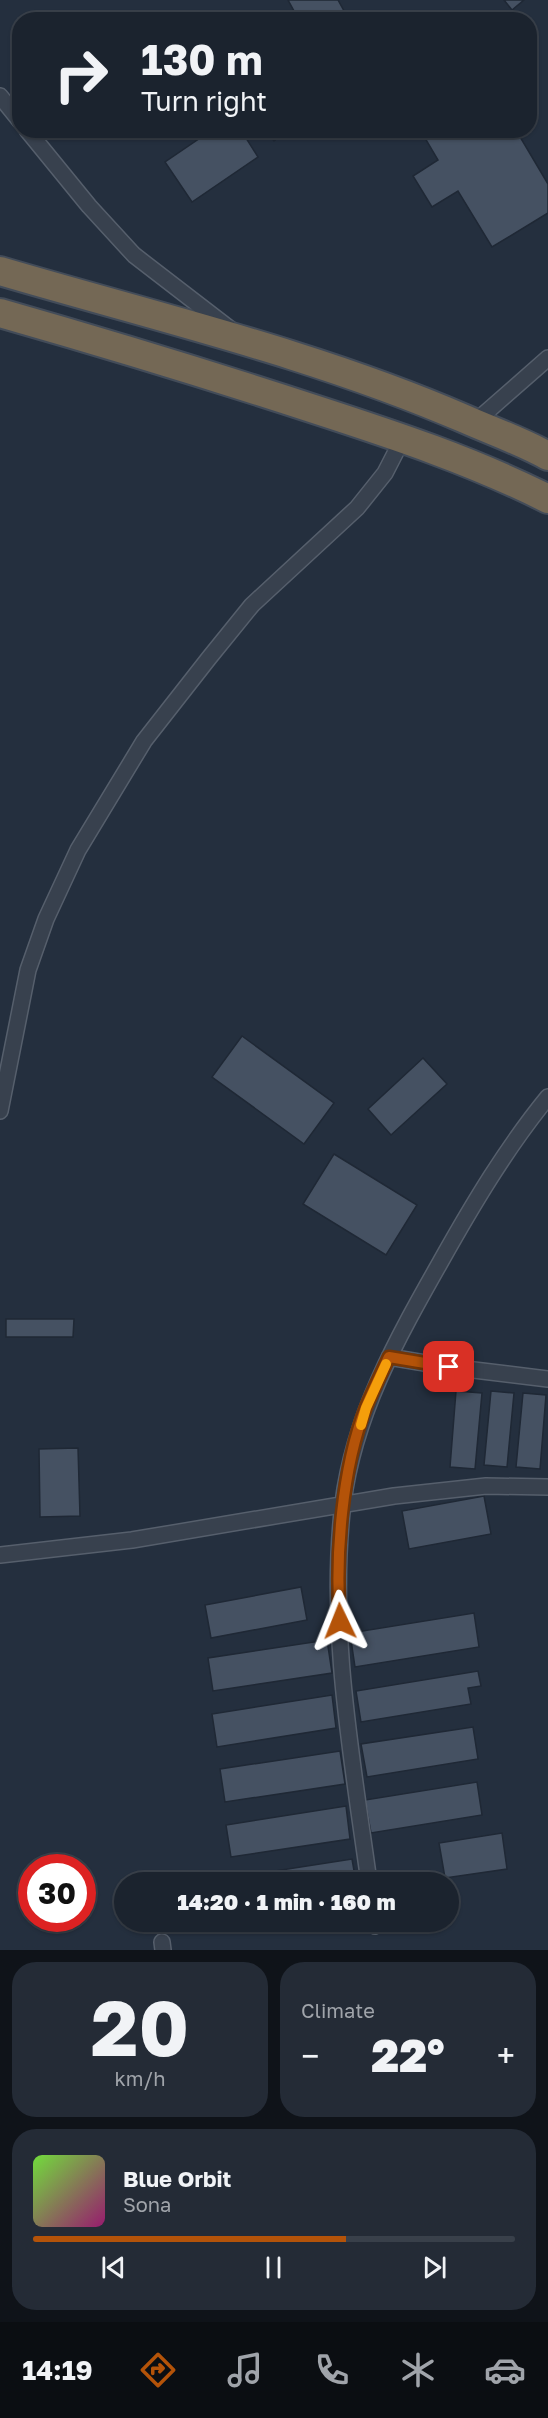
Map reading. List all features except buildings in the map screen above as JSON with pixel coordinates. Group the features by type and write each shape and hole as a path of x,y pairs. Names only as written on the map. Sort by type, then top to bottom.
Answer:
{"highway":[{"path":"0,271 345,371 474,423 548,456"},
{"path":"0,313 248,387 403,438 499,474 548,499"}],"street":[{"path":"0,96 12,111"},
{"path":"34,138 89,206 134,255 244,340"},
{"path":"474,423 548,358"},
{"path":"0,1111 28,970 46,919 78,850 144,741 209,658 252,605 357,508 385,473 403,438"},
{"path":"367,1872 352,1777 338,1598 343,1503 352,1454 366,1408 389,1357 478,1196 548,1097"},
{"path":"389,1357 548,1379"},
{"path":"0,1555 154,1537 343,1503 486,1486 548,1487"}],"slow traffic":[{"path":"361,1425 366,1408 386,1364"}],"route":[{"path":"340,1621 338,1598 343,1503 352,1454 366,1408 389,1357 449,1367"}]}
